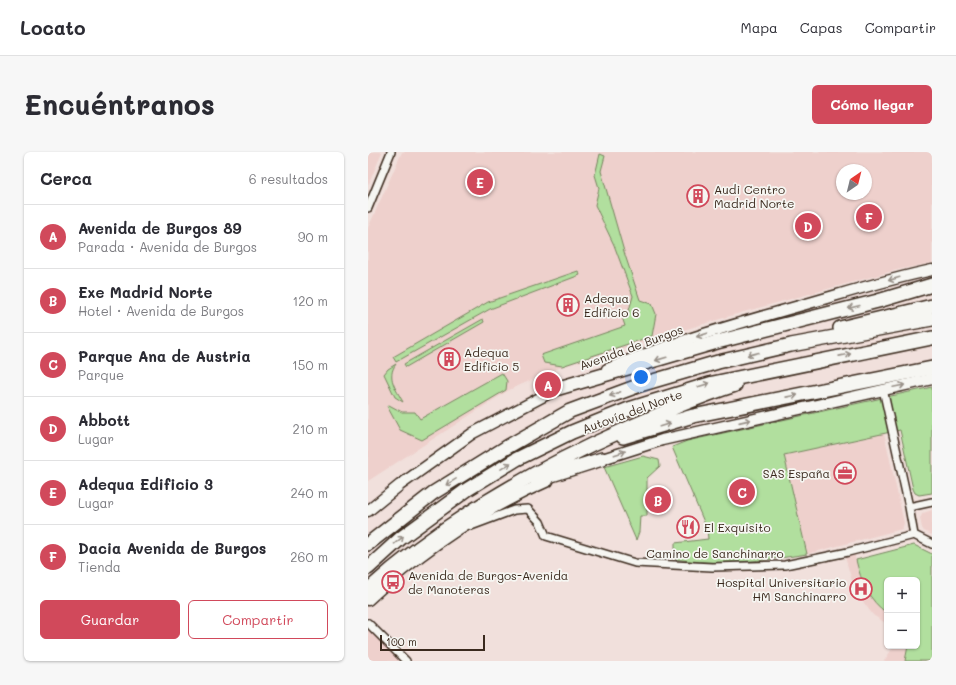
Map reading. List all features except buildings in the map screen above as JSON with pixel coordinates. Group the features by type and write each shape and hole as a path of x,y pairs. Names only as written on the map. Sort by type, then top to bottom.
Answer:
{"highway":[{"path":"552,390 717,342 878,301 932,285"},
{"path":"791,345 808,336 932,306"},
{"name":"Autovía del Norte","path":"368,544 433,493 507,447 570,412 642,384 680,372 791,345 932,319"},
{"name":"Autovía del Norte","path":"368,568 401,538 468,490 517,459 572,432 629,409 713,382 932,338"},
{"path":"465,520 536,472 583,448 686,402 820,360"},
{"path":"536,472 620,438 693,416 932,368"},
{"path":"374,589 418,547 465,520 541,478 602,459"}],"street":[{"path":"368,208 391,152"},
{"name":"Avenida de Burgos","path":"368,511 400,485 473,433 552,390 647,352 745,321 905,276 932,270"},
{"path":"602,459 662,440 932,379"},
{"path":"883,389 914,535 932,544"},
{"path":"909,507 932,502"},
{"name":"Camino de Sanchinarro","path":"465,520 471,526 514,510 528,509 540,522 546,536 636,563 712,567 785,565 848,552 914,535"},
{"path":"368,600 374,589"},
{"path":"368,605 374,589"},
{"path":"368,620 370,625 406,661"}],"shaded area":[{"path":"368,152 382,152 368,186"},
{"path":"402,152 932,152 932,263 897,270 740,313 561,367 509,390 368,481 368,228"},
{"path":"884,433 904,523 902,529 807,554 784,455"},
{"path":"932,510 932,535 924,531 920,518 923,513"},
{"name":"Hospital Universitario HM Sanchinarro","path":"854,554 861,578 871,597 884,610 884,622 873,615 861,599 852,581 845,557"},
{"path":"368,628 399,661 368,661"},
{"path":"892,649 907,649 905,661 884,661"}],"green space":[{"path":"600,154 605,156 601,171 625,255 640,300 652,304 656,314 652,336 562,366 544,363 541,355 625,326 622,317 628,314 633,296 614,245 595,205 599,188 595,175"},
{"path":"578,271 580,275 490,309 396,362 393,357 488,302"},
{"path":"483,319 484,322 406,367 404,364"},
{"path":"396,364 393,369 392,378 395,388 403,402 395,397 384,374 388,369"},
{"path":"502,373 507,381 506,390 422,440 400,430 387,406 389,405 402,412 415,412 420,419"},
{"path":"932,387 932,493 919,495 915,493 900,430 784,455 807,554 741,562 708,562 675,559 675,543 708,539 707,529 672,447 687,441"},
{"path":"643,456 659,460 660,466 647,478 647,516 640,516 639,532 636,540 604,467"},
{"path":"914,545 932,554 932,661 905,661 907,649 920,649 920,577 884,577 884,610 875,603 863,583 856,560"}],"place":[{"name":"Adequa Edificio 3","path":"480,182"},
{"name":"Audi Centro Madrid Norte","path":"698,196"},
{"name":"Dacia Avenida de Burgos","path":"869,217"},
{"name":"Abbott","path":"808,226"},
{"name":"Adequa Edificio 6","path":"568,305"},
{"name":"Adequa Edificio 5","path":"449,359"},
{"name":"Avenida de Burgos 89","path":"548,385"},
{"name":"SAS España","path":"845,473"},
{"name":"Parque Ana de Austria","path":"742,492"},
{"name":"Exe Madrid Norte","path":"658,500"},
{"name":"El Exquisito","path":"688,527"},
{"name":"Avenida de Burgos-Avenida de Manoteras","path":"393,582"},
{"name":"Hospital Universitario HM Sanchinarro","path":"861,589"}]}
